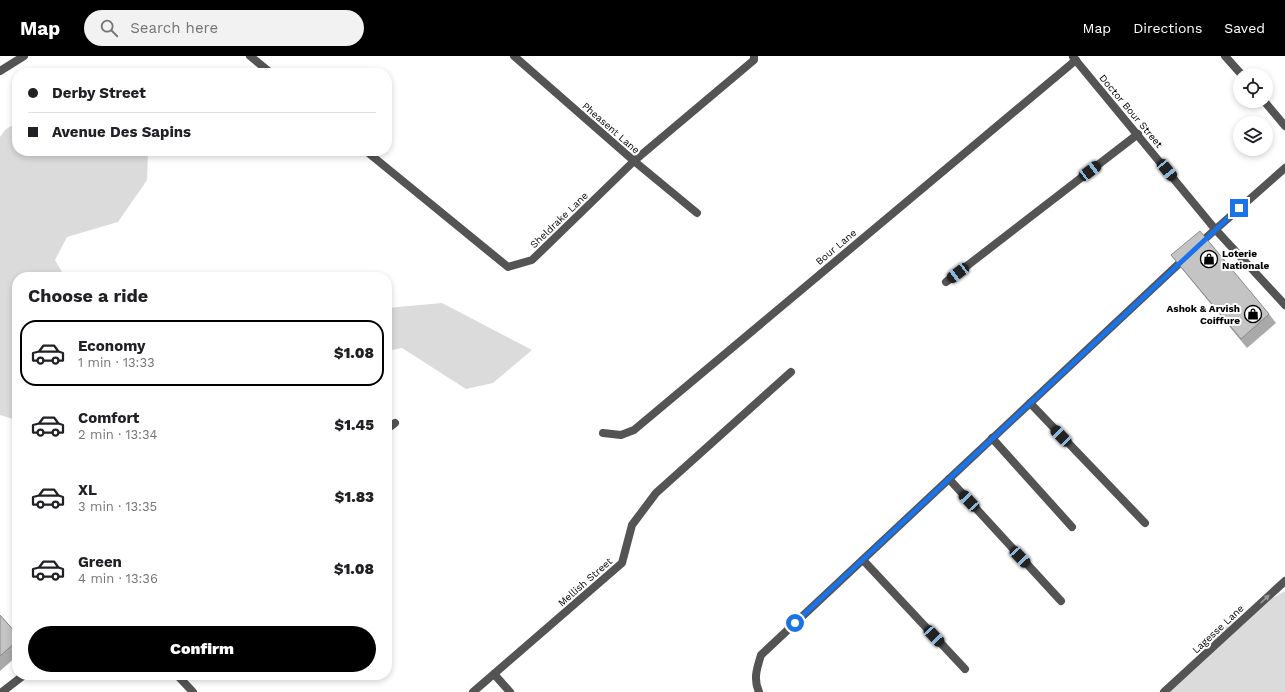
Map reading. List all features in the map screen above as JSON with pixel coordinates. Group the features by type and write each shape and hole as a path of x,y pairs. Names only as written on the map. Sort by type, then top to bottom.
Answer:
{"street":[{"path":"0,71 24,56"},
{"path":"250,56 265,68"},
{"name":"Pheasent Lane","path":"514,56 634,161 697,213"},
{"name":"Sheldrake Lane","path":"372,156 508,267 532,260 634,161 754,60 754,56"},
{"path":"1225,56 1236,68"},
{"name":"Doctor Bour Street","path":"1074,58 1215,229 1285,305"},
{"name":"Bour Lane","path":"603,433 621,435 634,430 1074,58"},
{"path":"1270,108 1285,126"},
{"path":"946,282 1138,134"},
{"path":"759,692 755,678 761,655 1215,229 1285,168"},
{"name":"Mellish Street","path":"473,692 622,563 632,525 656,493 791,372"},
{"path":"1030,403 1145,523"},
{"path":"992,438 1072,527"},
{"path":"949,479 1061,601"},
{"path":"863,560 965,669"},
{"name":"Lagesse Lane","path":"1164,692 1285,581"},
{"path":"494,674 510,692"},
{"path":"2,692 18,680"},
{"path":"182,680 193,692"}],"shaded area":[{"path":"12,125 12,156 148,156 147,180 118,222 67,237 55,260 62,272 12,272 12,419 0,415 0,137 5,130"},
{"path":"442,303 532,350 493,383 466,389 402,348 392,350 392,308"},
{"path":"1285,591 1285,692 1164,692 1224,627"}],"building":[{"path":"1200,231 1269,314 1241,339 1171,255"},
{"path":"0,615 12,628 12,645 0,656"}],"place":[{"name":"Loterie Nationale","path":"1209,259"},
{"name":"Ashok & Arvish Coiffure","path":"1253,314"}],"route":[{"path":"795,623 1239,208"}]}
